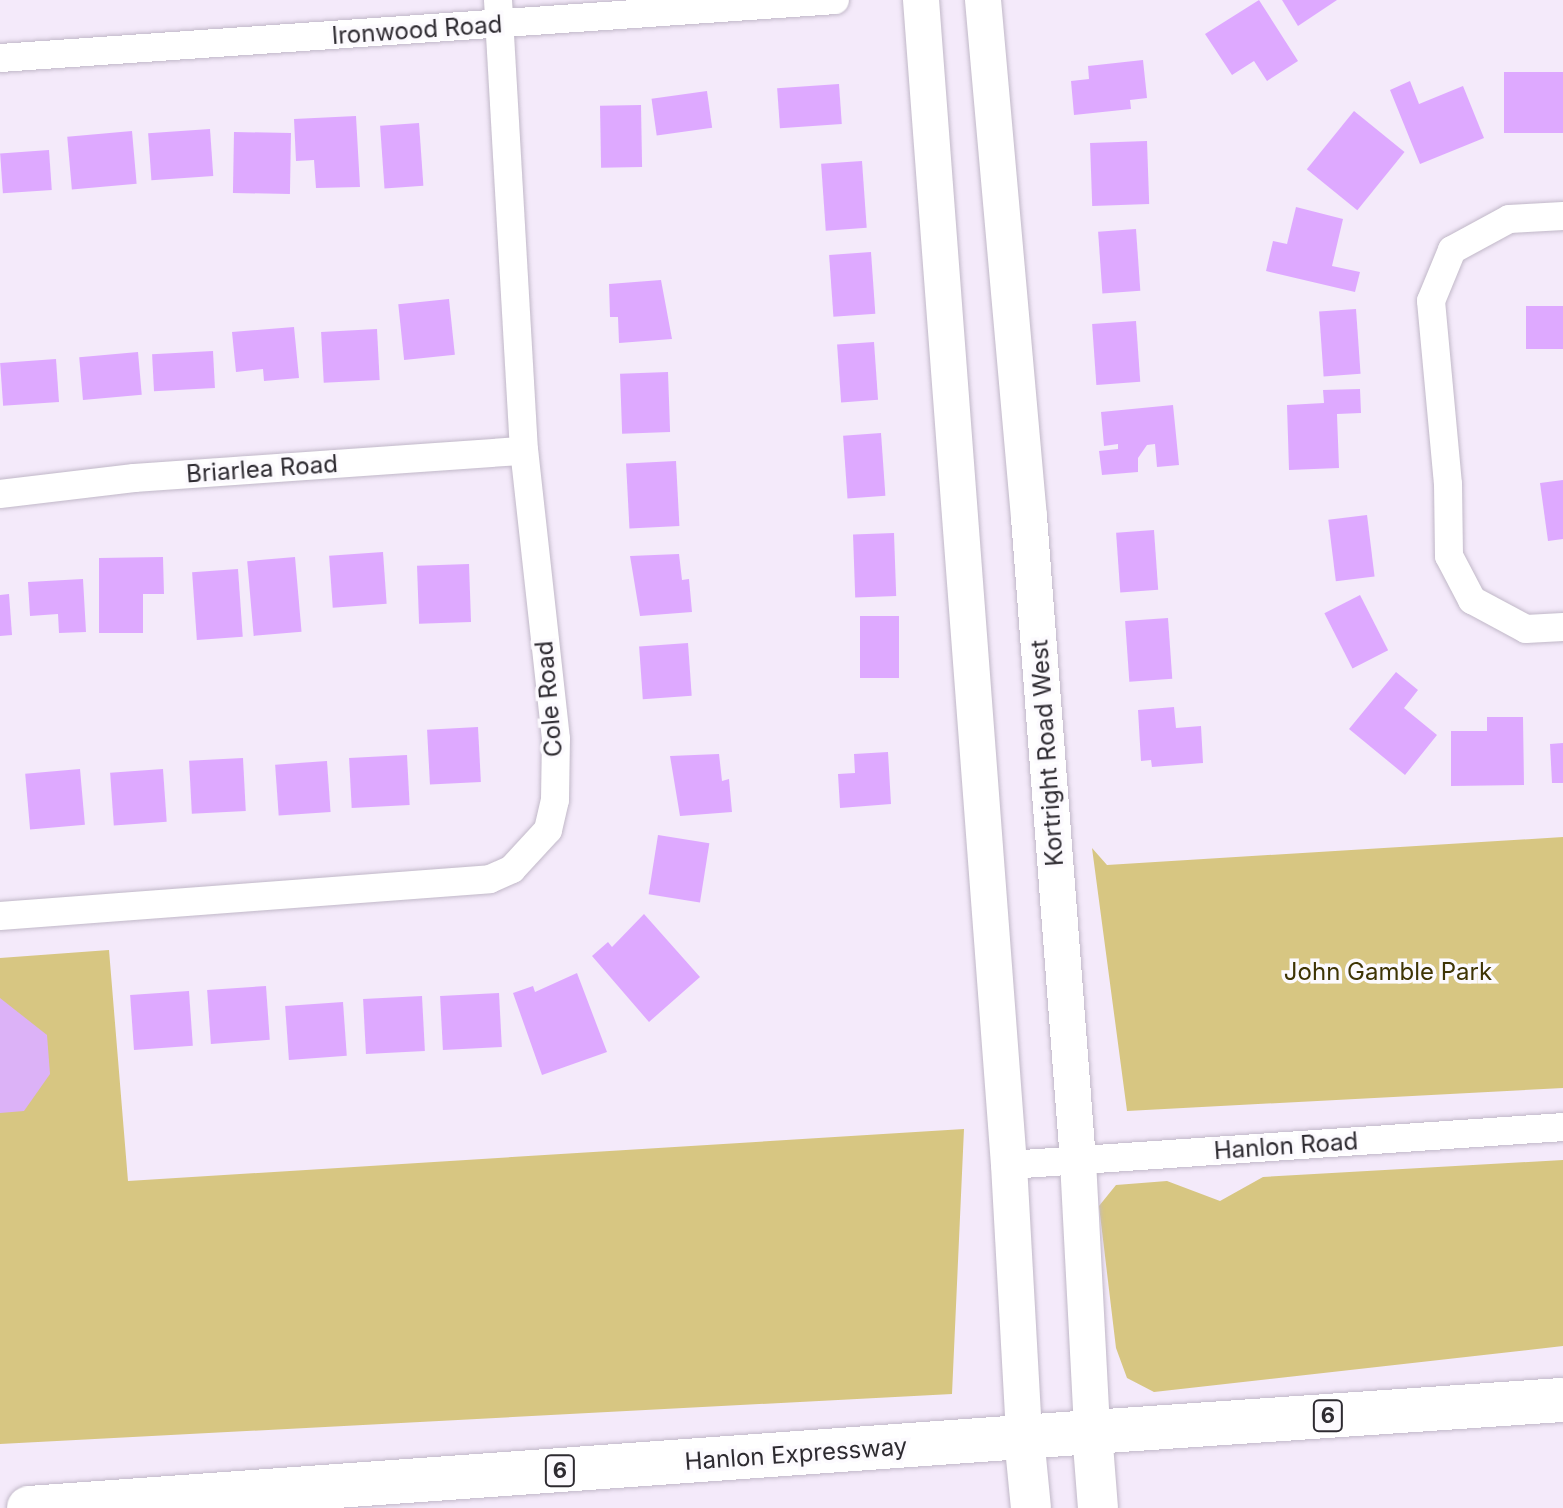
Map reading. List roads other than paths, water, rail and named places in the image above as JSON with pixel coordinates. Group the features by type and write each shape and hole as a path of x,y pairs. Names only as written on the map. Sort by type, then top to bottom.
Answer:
{"highway":[{"name":"Hanlon Expressway","path":"29,1508 1563,1400"}],"main road":[{"name":"Kortright Road West","path":"1092,1432 1098,1508"},
{"path":"1024,1437 1031,1508"}],"street":[{"name":"Ironwood Road","path":"0,58 500,12 835,0"},
{"path":"921,0 1009,1165 1024,1437"},
{"name":"Kortright Road West","path":"983,0 1029,517 1078,1161 1092,1432"},
{"name":"Cole Road","path":"0,916 490,879 532,851 548,830 555,800 556,739 524,451 500,12"},
{"path":"1563,216 1509,219 1452,250 1431,301 1448,484 1449,556 1472,600 1526,629 1563,627"},
{"name":"Briarlea Road","path":"0,494 134,478 524,451"},
{"name":"Hanlon Road","path":"1009,1165 1563,1127"}],"park label":[{"name":"John Gamble Park","path":"1388,972"}]}
